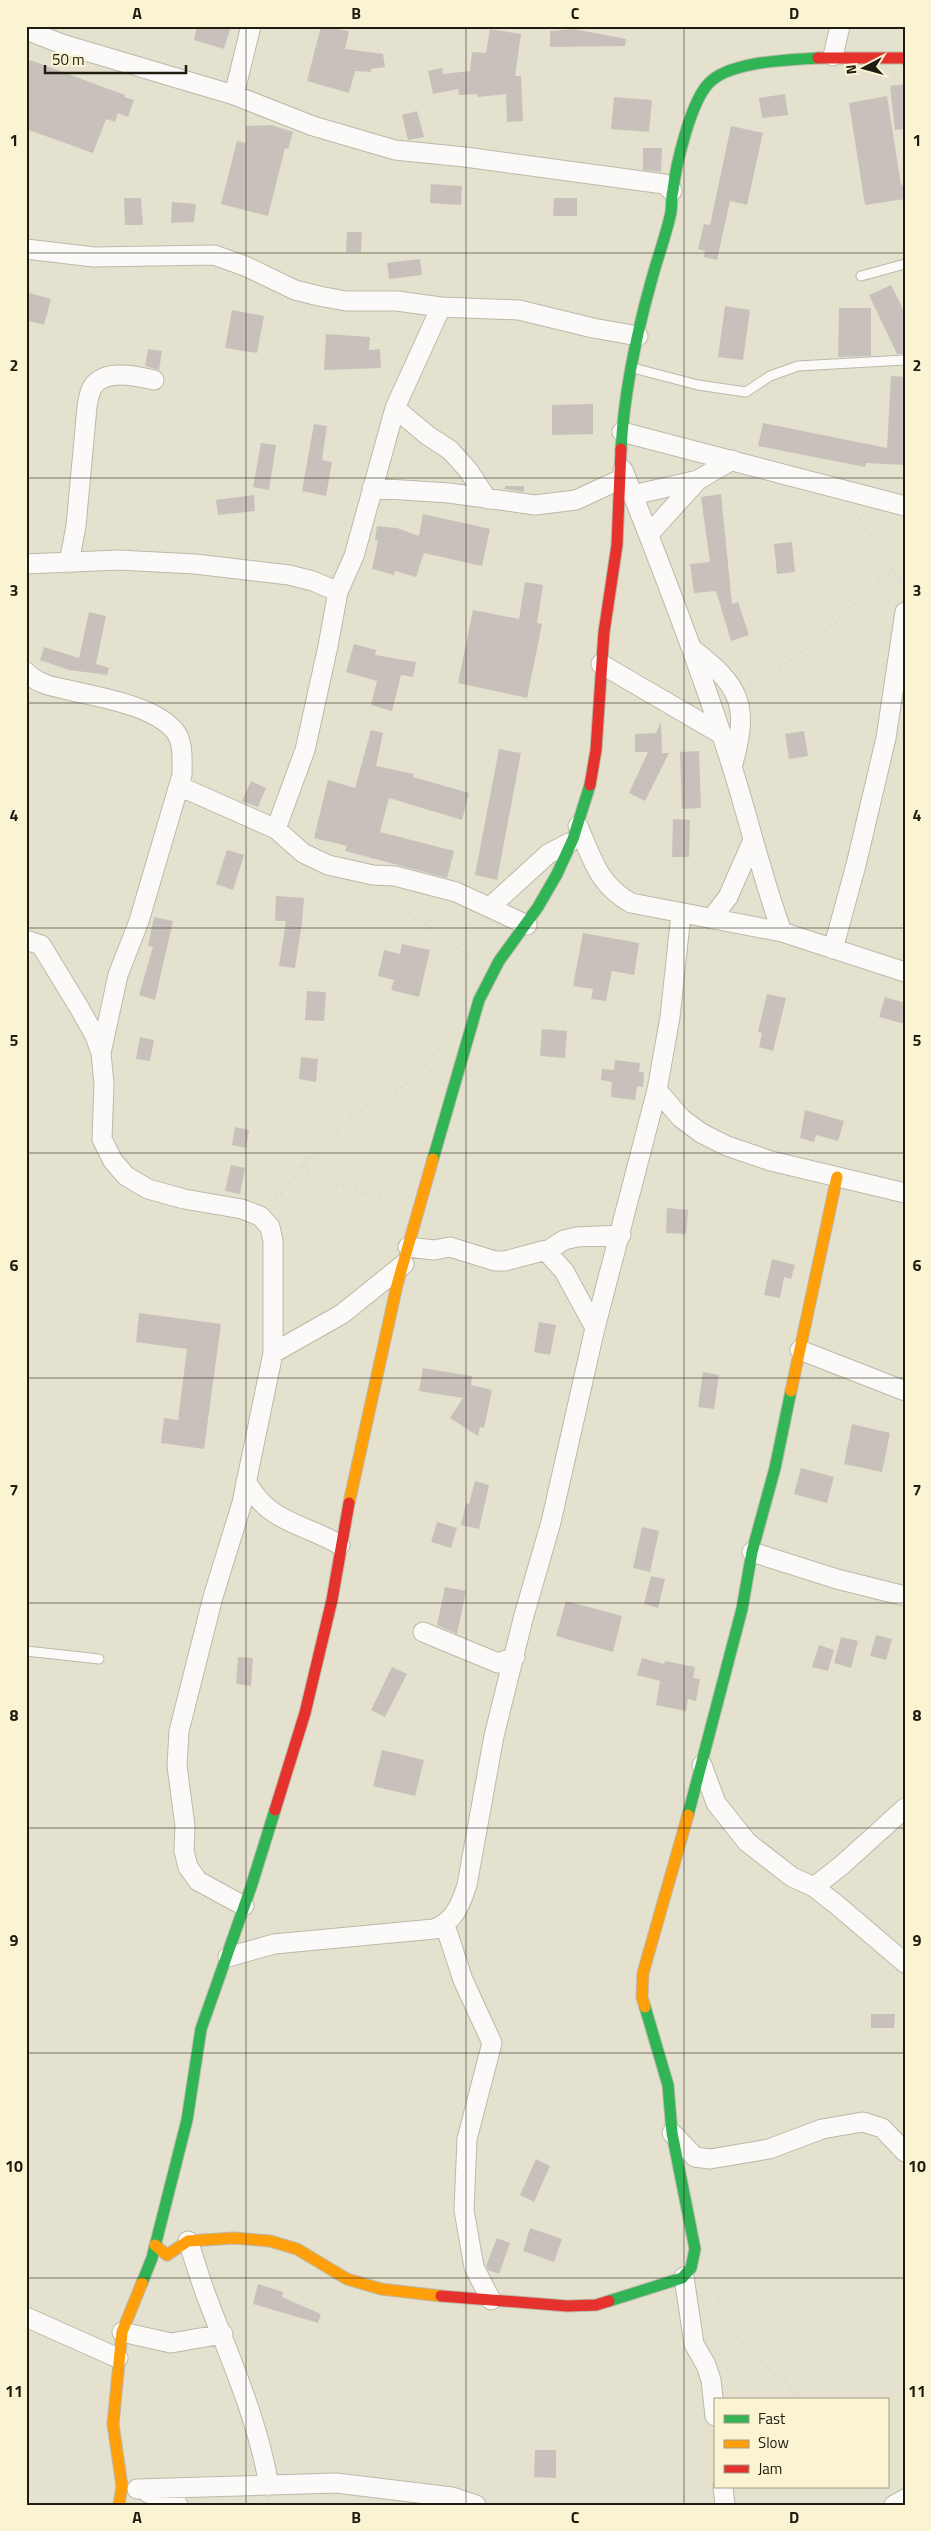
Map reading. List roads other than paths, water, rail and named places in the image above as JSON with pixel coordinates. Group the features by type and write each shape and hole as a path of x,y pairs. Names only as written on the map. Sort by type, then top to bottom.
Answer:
{"street":[{"path":"234,95 251,26"},
{"path":"833,56 840,26"},
{"path":"34,30 62,44 234,95 313,126 395,150 465,157 664,184 672,191"},
{"path":"119,2505 122,2486 113,2424 122,2332 155,2245 187,2120 201,2029 228,1957 305,1713 332,1600 340,1545 373,1390 406,1255 476,1008 492,972 511,943 526,925 556,878 569,843 578,826 590,781 601,664 617,549 622,432 648,287 672,210 672,191 691,117 701,92 711,80 728,72 760,62 833,56 905,58"},
{"path":"26,248 103,257 214,255 245,266 295,290 319,296 346,301 398,301 441,307 519,310 593,328 638,336"},
{"path":"276,829 305,750 338,592 354,556 395,408 441,307"},
{"path":"69,563 76,526 87,407 92,389 105,378 121,374 154,380"},
{"path":"395,408 426,434 450,450 468,470 487,499"},
{"path":"622,432 905,506"},
{"path":"634,495 698,480 732,460"},
{"path":"372,488 408,488 535,505 576,500 621,470"},
{"path":"621,470 634,495 649,534 721,734 763,879 782,932"},
{"path":"649,534 698,480"},
{"path":"27,570 69,563 118,560 154,562 288,574 313,581 338,592"},
{"path":"832,949 856,866 886,738 905,612"},
{"path":"691,648 716,667 732,686 742,725 732,767"},
{"path":"601,664 657,698 687,712 721,734"},
{"path":"26,672 32,678 47,685 132,706 157,717 175,730 179,741 182,774 140,921 118,976 101,1053"},
{"path":"179,786 276,829 303,853 328,865 373,875 395,876 414,880 456,892 526,925"},
{"path":"578,826 602,879 615,893 631,903 782,932 905,972"},
{"path":"711,919 728,896 753,840"},
{"path":"490,907 548,854 569,843"},
{"path":"228,1957 274,1944 425,1931 445,1925 462,1900 467,1885 494,1736 551,1522 595,1328 621,1235 657,1090 670,1017 681,914"},
{"path":"26,940 41,945 95,1036 101,1053 104,1084 102,1139 107,1153 126,1176 148,1189 184,1199 242,1209 260,1216 266,1222 273,1241 273,1353 242,1503 213,1597 179,1731 177,1766 185,1826 184,1851 188,1867 198,1881 244,1906"},
{"path":"657,1090 681,1118 701,1133 727,1146 771,1161 905,1193"},
{"path":"155,2245 167,2255 188,2241 234,2238 270,2241 297,2249 347,2279 381,2289 408,2294 567,2306 596,2305 684,2277 693,2267 695,2249 672,2133 668,2085 641,1988 646,1955 702,1765 742,1609 752,1552 775,1468 837,1177"},
{"path":"273,1353 342,1314 406,1255 450,1247 505,1261 546,1251 564,1240 621,1235"},
{"path":"546,1251 564,1271 595,1328"},
{"path":"800,1350 905,1391"},
{"path":"246,1481 254,1496 282,1518 340,1545"},
{"path":"752,1552 837,1579 905,1596"},
{"path":"423,1632 498,1663 514,1657"},
{"path":"702,1765 716,1803 747,1842 792,1877 814,1887 905,1963"},
{"path":"814,1887 842,1865 905,1808"},
{"path":"445,1925 463,1980 492,2043 467,2139 464,2210 474,2267 491,2300"},
{"path":"672,2133 695,2157 710,2159 769,2150 822,2129 864,2122 882,2128 905,2152"},
{"path":"188,2241 209,2303 223,2334 251,2410 264,2456 269,2486"},
{"path":"684,2277 694,2344 708,2372 714,2410"},
{"path":"26,2317 118,2358"},
{"path":"122,2332 171,2343 223,2334"},
{"path":"119,2462 137,2488 178,2505"},
{"path":"137,2488 269,2486 304,2482 336,2483 452,2497 476,2505"},
{"path":"723,2488 725,2505"},
{"path":"894,2505 905,2499"}],"lane":[{"path":"861,276 905,264"},
{"path":"633,368 698,385 746,392 770,376 798,366 905,360"},
{"path":"26,1651 99,1659"}]}
